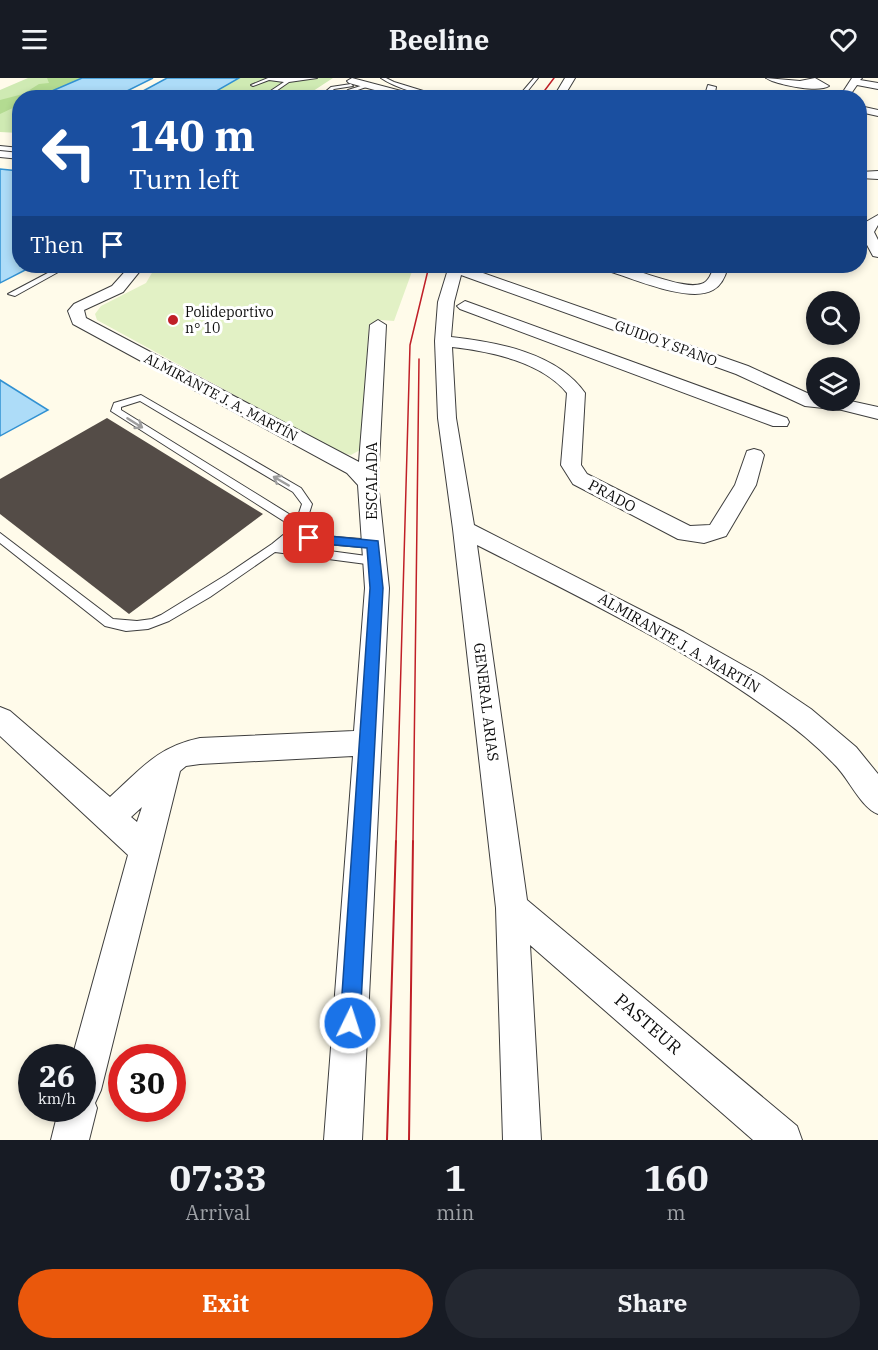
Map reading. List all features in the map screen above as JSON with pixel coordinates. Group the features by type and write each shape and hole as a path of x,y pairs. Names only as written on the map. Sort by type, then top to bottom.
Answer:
{"street":[{"path":"771,78 804,83"},
{"path":"856,80 878,86"},
{"path":"352,84 386,90"},
{"path":"878,219 869,225 867,232 878,254"},
{"name":"ALMIRANTE J. A. MARTÍN","path":"132,273 123,287 110,295 87,302 76,311 80,321 354,468 368,483"},
{"name":"GENERAL ARIAS","path":"453,273 446,302 443,341 452,462 464,529 512,908 522,1140"},
{"name":"GUIDO Y SPANO","path":"472,273 742,370 806,400"},
{"path":"632,273 685,288 702,289 711,285 719,273"},
{"path":"465,306 780,422"},
{"name":"ESCALADA","path":"343,1140 376,588 368,483 378,325"},
{"name":"PRADO","path":"443,341 497,348 560,375 573,386 576,393 571,465 580,479 686,534 704,535 718,531 752,473 756,446 780,422 806,405"},
{"name":"GUIDO Y SPANO","path":"860,409 878,413"},
{"name":"ALMIRANTE J. A. MARTÍN","path":"464,529 639,617 755,685 809,722 875,793"},
{"path":"0,719 145,850"},
{"path":"110,817 168,763 180,755 200,751 368,744"},
{"path":"94,1044 168,763"},
{"name":"PASTEUR","path":"512,908 783,1140"},
{"path":"70,1140 74,1122"}],"lane":[{"path":"274,90 288,81 315,78"},
{"path":"383,78 416,90"},
{"path":"526,90 536,78"},
{"path":"253,85 269,79 294,81"},
{"path":"330,90 352,84"},
{"path":"12,294 52,273"},
{"path":"0,537 109,623 127,628 156,623 181,610 273,548 300,526 306,504 297,490 141,398 117,405 116,411 300,526"},
{"path":"288,537 374,552"},
{"path":"273,548 374,552"}],"green space":[{"path":"28,78 153,78 129,90 12,90 12,133 0,132 0,90"},
{"path":"47,78 82,78 54,90 29,90 39,84 49,83"},
{"path":"167,78 333,78 315,90 146,90"},
{"path":"12,97 12,108 0,114 0,100"},
{"path":"152,273 411,273 394,321 381,320 369,324 360,450 351,455 341,453 97,320 95,314 101,306 146,283"}],"water":[{"path":"82,78 153,78 129,90 54,90"},
{"path":"167,78 239,78 218,90 145,90"},
{"path":"0,169 12,170 12,273 19,273 0,283"},
{"path":"0,380 48,410 0,436"}],"building":[{"path":"107,418 263,514 129,614 0,514 0,479"}],"tram line":[{"path":"545,90 554,78"},
{"path":"396,842 410,345 427,273"},
{"path":"413,842 419,359"},
{"path":"387,1140 396,841"},
{"path":"409,1140 413,841"}],"place":[{"name":"Polideportivo n° 10","path":"173,320"}],"route":[{"path":"309,538 373,544 376,588 350,1023"}]}
